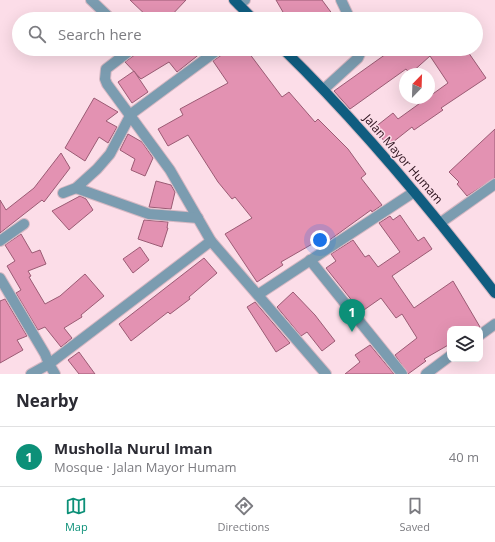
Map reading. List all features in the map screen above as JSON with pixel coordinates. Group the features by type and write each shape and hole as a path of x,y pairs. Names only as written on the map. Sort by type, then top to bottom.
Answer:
{"main road":[{"path":"239,2 247,12"},
{"name":"Jalan Mayor Humam","path":"290,56 324,89 396,169 495,293"}],"street":[{"path":"91,0 104,12"},
{"path":"341,0 347,12"},
{"path":"123,56 106,69 104,73 107,84 131,114 170,170 211,241 259,294 326,374"},
{"path":"63,192 76,188 97,169 110,154 131,114 210,56"},
{"path":"324,89 359,56"},
{"path":"440,223 495,184"},
{"path":"76,188 149,214 198,218"},
{"path":"259,294 414,192"},
{"path":"0,241 24,224"},
{"path":"31,374 49,364 211,241"},
{"path":"310,260 402,374"},
{"path":"1,283 45,354 55,374"},
{"path":"483,332 495,324"},
{"path":"426,374 447,358"}],"building":[{"path":"130,0 186,0 175,12 143,12"},
{"path":"276,0 322,0 331,12 283,12"},
{"path":"133,56 197,56 177,72 169,62 141,79 125,62"},
{"path":"220,56 251,56 282,97 289,92 315,122 318,119 348,149 366,174 361,178 382,205 372,212 371,210 324,244 321,239 281,262 283,265 257,282 225,234 252,218 235,197 232,199 218,182 188,135 168,146 158,129 183,115 180,109 228,83 213,61"},
{"path":"383,56 430,56 417,68 399,68 399,74 350,109 334,91"},
{"path":"430,56 471,56 486,78 441,108 443,110 414,130 412,127 388,146 374,128 393,113 398,119 419,104 435,104 435,92 448,83"},
{"path":"134,71 148,92 132,103 118,82"},
{"path":"94,98 118,112 106,121 117,127 108,143 99,137 85,161 65,148"},
{"path":"495,129 495,178 467,196 457,184 459,182 449,172"},
{"path":"128,134 142,142 153,158 145,176 131,170 135,159 120,150"},
{"path":"61,153 70,168 44,202 42,200 0,233 0,200 6,210 34,188"},
{"path":"156,181 171,185 175,192 171,209 149,207"},
{"path":"80,196 86,199 93,210 69,230 52,211"},
{"path":"400,215 418,241 424,237 432,249 392,276 414,308 453,281 479,326 447,326 447,346 424,359 426,361 408,374 395,355 417,338 402,314 396,318 381,298 361,312 326,268 336,261 331,254 353,240 365,257 369,255 378,267 400,252 379,223 390,216 393,220"},
{"path":"144,220 168,222 168,228 162,247 138,239"},
{"path":"21,234 32,253 40,250 46,264 28,271 31,276 29,277 45,304 60,296 85,274 104,296 81,315 82,317 64,328 72,338 61,347 45,327 38,330 16,293 21,290 7,266 15,261 5,245"},
{"path":"140,247 149,260 133,273 123,259"},
{"path":"204,258 217,273 189,297 190,299 170,314 168,312 131,341 119,324"},
{"path":"293,292 315,315 335,341 322,351 307,332 301,336 277,307"},
{"path":"5,299 27,336 17,340 23,350 0,363 0,301"},
{"path":"255,302 290,343 276,352 247,307"},
{"path":"370,345 394,374 345,374 360,362 355,355"},
{"path":"79,352 95,374 79,374 68,360"}],"place":[{"name":"Musholla Nurul Iman","path":"352,332"}]}
